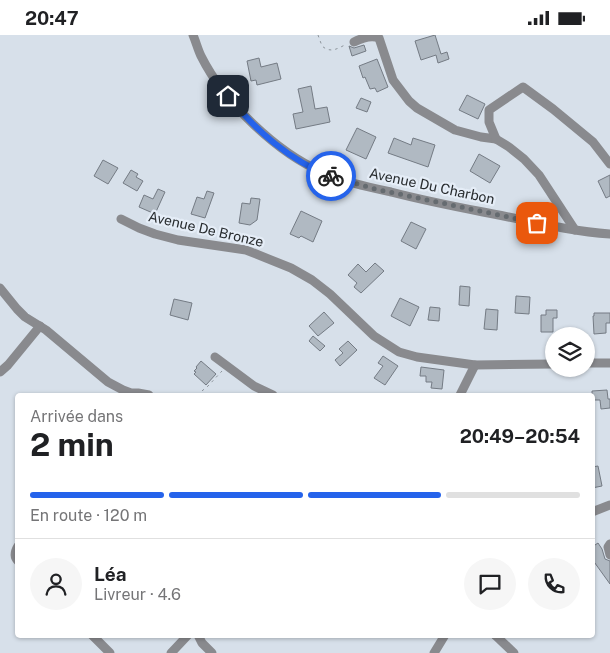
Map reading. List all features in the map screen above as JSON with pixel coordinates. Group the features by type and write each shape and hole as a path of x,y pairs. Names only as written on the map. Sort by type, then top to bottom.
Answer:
{"street":[{"name":"Avenue Du Charbon","path":"193,35 201,56 218,83 239,109 256,127 302,163 323,173 375,189 575,230 610,234"},
{"path":"354,42 373,35 379,38 393,79 408,101 417,109 455,130 496,139 524,159 539,175 575,230"},
{"path":"496,139 489,122 489,109 524,87 593,142 610,164"},
{"name":"Avenue De Bronze","path":"121,219 155,234 178,240 246,250 291,268 312,280 330,294 374,336 399,352 417,357 475,365 545,364"},
{"path":"0,288 16,309 25,317 54,336 108,382 131,393"},
{"path":"0,373 40,326"},
{"path":"215,357 254,386 269,393"},
{"path":"595,363 610,363"},
{"path":"461,393 475,365"},
{"path":"595,511 610,505"},
{"path":"610,544 608,549 610,555"},
{"path":"95,638 110,653"},
{"path":"171,653 185,638"},
{"path":"200,638 212,653"},
{"path":"435,638 439,643"},
{"path":"434,653 443,638"},
{"path":"498,638 514,653"}],"path":[{"path":"318,35 322,46 328,50 354,42"},
{"path":"199,393 227,366"}],"building":[{"path":"435,35 441,54 447,52 449,59 438,63 436,55 421,60 415,41"},
{"path":"364,45 366,51 352,56 349,46 354,48"},
{"path":"259,58 261,67 277,63 281,79 257,85 256,80 251,81 247,61"},
{"path":"377,59 388,87 377,92 375,88 370,89 365,77 363,78 359,66"},
{"path":"311,86 315,109 327,107 330,122 296,129 293,114 303,112 298,89"},
{"path":"467,95 485,104 478,119 459,110"},
{"path":"361,98 371,102 367,112 356,108"},
{"path":"357,128 376,137 366,159 346,150"},
{"path":"394,138 411,145 413,138 435,145 428,167 388,153"},
{"path":"479,154 500,166 490,183 470,171"},
{"path":"103,160 118,168 108,184 94,176"},
{"path":"131,170 138,174 136,177 143,181 137,191 123,183"},
{"path":"610,175 610,196 606,198 598,181"},
{"path":"158,189 165,192 155,214 139,207 144,195 153,199"},
{"path":"207,191 214,193 205,218 191,214 197,197 204,199"},
{"path":"251,198 260,199 257,220 250,225 239,223 242,203 250,204"},
{"path":"301,211 322,221 313,242 301,236 299,238 290,234"},
{"path":"411,222 426,229 416,249 401,241"},
{"path":"375,263 384,271 361,293 354,287 357,283 348,275 358,264 366,272"},
{"path":"460,286 470,287 469,306 459,305"},
{"path":"516,296 530,297 529,314 515,313"},
{"path":"400,298 419,307 410,326 391,316"},
{"path":"174,299 192,303 188,320 170,315"},
{"path":"430,307 440,308 439,321 428,320"},
{"path":"486,309 498,310 497,330 484,329"},
{"path":"546,310 557,310 557,318 553,318 553,327 545,327 545,332 541,332 541,315 546,315"},
{"path":"324,312 334,323 318,336 309,326"},
{"path":"594,313 610,313 610,323 606,323 606,333 595,334"},
{"path":"313,336 325,346 320,351 309,341"},
{"path":"348,341 357,350 340,366 335,360 343,353 339,349"},
{"path":"383,356 398,366 385,385 374,378 383,366 378,363"},
{"path":"201,361 216,374 206,385 194,374 196,367"},
{"path":"421,367 444,370 442,389 431,388 432,382 426,382 426,376 420,376"},
{"path":"607,390 610,408 601,409 600,400 595,400 595,393 592,393 592,391"},
{"path":"595,466 598,466 602,486 595,487"},
{"path":"598,543 605,559 610,561 610,584 595,563 595,545"}],"way so far":[{"path":"331,176 375,189 537,223"}],"route":[{"path":"228,96 256,127 285,151 302,163 331,176"}]}
